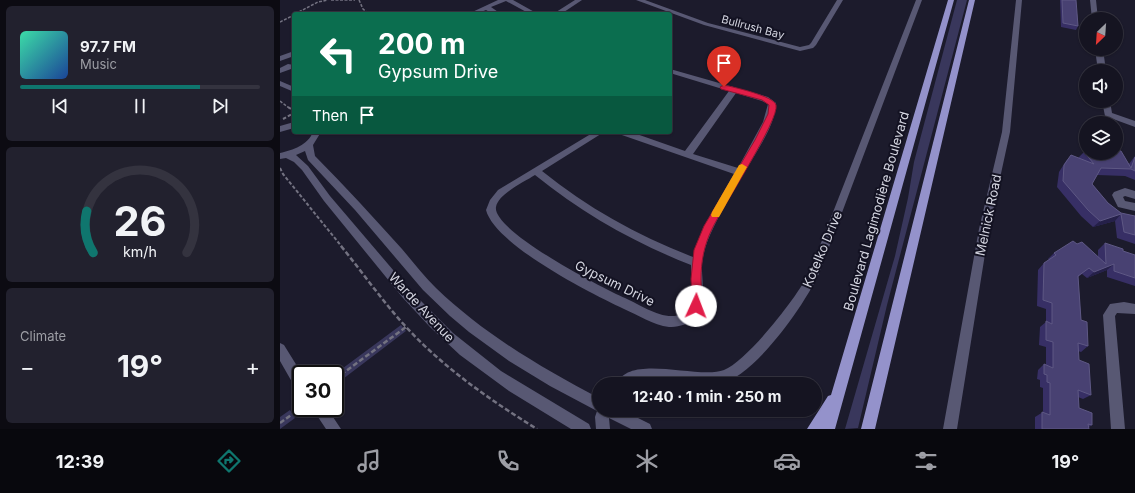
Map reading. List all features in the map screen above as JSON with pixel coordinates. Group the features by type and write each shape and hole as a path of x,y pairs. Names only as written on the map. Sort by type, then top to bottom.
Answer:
{"main road":[{"name":"Boulevard Lagimodière Boulevard","path":"828,429 951,0"},
{"path":"868,429 972,0"},
{"path":"814,429 840,388"},
{"path":"872,412 873,429"}],"street":[{"path":"475,12 503,0"},
{"path":"508,0 531,12"},
{"name":"Bullrush Bay","path":"639,0 706,24 800,49 806,49 814,44 840,0"},
{"name":"Kotelko Drive","path":"721,377 736,370 756,353 804,294 816,271 919,0"},
{"name":"Melnick Road","path":"950,429 984,229 1006,132 1019,0"},
{"path":"1093,0 1094,12"},
{"path":"559,12 576,1"},
{"path":"486,7 495,12"},
{"path":"552,12 566,7"},
{"path":"280,59 292,54"},
{"path":"280,71 292,66"},
{"name":"Gypsum Drive","path":"597,134 498,196 492,204 491,211 493,216 513,236 537,255 586,286 651,315 668,321 678,321 693,313 696,306 698,250 707,228 759,140 772,114 773,107 772,103 765,99 672,72"},
{"path":"280,84 292,89"},
{"path":"687,155 734,90"},
{"path":"1107,108 1108,114 1135,124"},
{"path":"280,121 292,125"},
{"path":"280,129 292,125"},
{"path":"284,155 299,150 309,144 316,134"},
{"path":"628,134 739,172"},
{"name":"Warde Avenue","path":"309,144 309,154 311,158 335,181 435,294 457,315 482,336 511,356 592,401"},
{"name":"Warde Avenue","path":"284,155 293,157 302,163 316,185 386,269 422,311 450,338 512,386 584,429"},
{"path":"536,171 553,186 587,210 617,228 660,249 697,263"},
{"path":"1135,195 1125,192 1117,195 1122,204 1135,207"},
{"path":"1118,429 1109,315 1114,308 1124,307 1135,309"},
{"path":"280,349 292,369"},
{"name":"Kotelko Drive","path":"640,377 653,374 690,377"},
{"path":"325,417 334,429"},
{"path":"602,417 602,429"},
{"path":"622,417 645,429"}],"path":[{"path":"299,12 318,2 328,0"},
{"path":"331,0 356,0"},
{"path":"359,0 363,9 367,12"},
{"path":"280,22 292,16"},
{"path":"280,101 292,110"},
{"path":"280,121 292,113"},
{"path":"280,168 283,174 406,327 427,348 472,386 496,404 537,429"},
{"path":"344,372 406,327"},
{"path":"280,423 292,414"}],"shaded area":[{"path":"957,0 967,0 887,305 858,428 845,429 895,256 908,198 914,162"},
{"path":"401,325 406,331 344,378 344,367"},
{"path":"290,410 292,417 295,418 280,429 280,417"}],"building":[{"path":"1062,0 1076,0 1078,26 1063,23"},
{"path":"1123,154 1131,168 1135,157 1135,171 1131,169 1101,168 1092,184 1108,203 1121,213 1135,216 1135,235 1124,232 1121,214 1100,221 1088,210 1063,181 1064,165 1071,155 1079,158 1079,160 1084,160 1094,164 1091,160 1123,160"},
{"path":"1073,241 1077,244 1082,242 1106,264 1105,243 1135,255 1135,278 1114,271 1114,264 1094,272 1089,268 1078,276 1081,320 1087,322 1088,346 1078,343 1079,360 1089,364 1091,395 1078,390 1079,408 1092,413 1092,425 1088,424 1089,429 1042,429 1042,412 1050,415 1050,383 1047,382 1047,375 1044,374 1044,364 1053,368 1053,342 1046,340 1046,321 1052,324 1052,303 1043,300 1044,263 1056,255 1054,253"}],"slow traffic":[{"path":"715,215 742,167"}],"route":[{"path":"696,306 698,250 707,228 759,140 772,114 773,107 772,103 765,99 724,87"}]}
